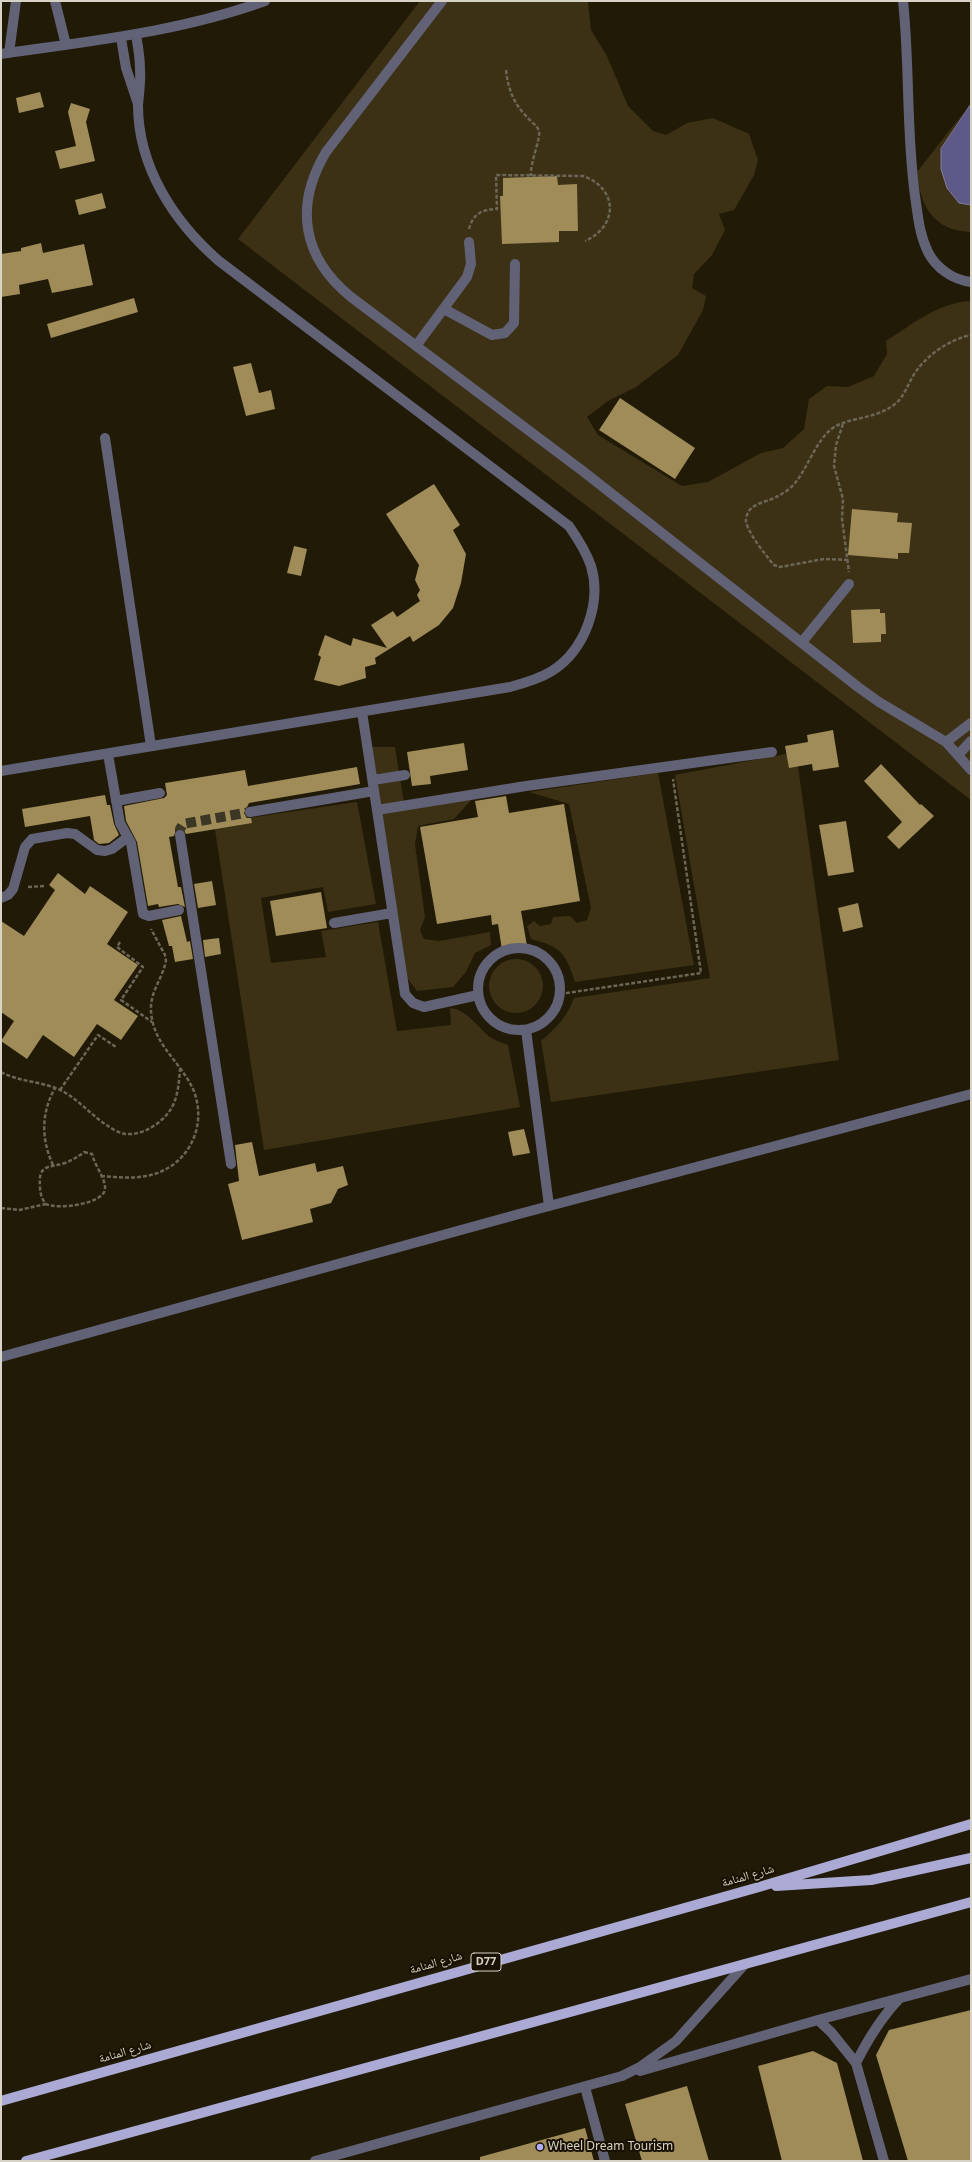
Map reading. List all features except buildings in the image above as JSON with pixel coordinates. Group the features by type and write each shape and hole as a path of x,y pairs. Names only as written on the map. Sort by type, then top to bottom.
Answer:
{"main road":[{"name":"شارع المنامة","path":"1,2100 759,1886 971,1824"},
{"path":"759,1886 871,1880 971,1858"},
{"path":"26,2161 971,1902"}],"street":[{"path":"16,1 5,54 136,35 204,21 264,1"},
{"path":"55,1 66,45"},
{"path":"442,1 326,152 314,176 309,189 306,210 308,230 313,250 322,268 331,279 351,297 879,702 946,742 959,754 971,770"},
{"path":"903,1 909,142 920,228 928,253 936,264 957,279 971,282"},
{"path":"136,35 140,66 138,106"},
{"path":"1,770 362,712 510,687 533,681 553,670 570,655 586,628 592,614 594,590 591,567 583,545 569,526 552,511 236,273 200,244 172,210 157,182 147,158 138,106 126,68 121,38"},
{"path":"416,346 470,271 469,242"},
{"path":"444,309 492,335 505,333 514,323 515,264"},
{"path":"105,438 151,746"},
{"path":"802,642 849,584"},
{"path":"362,712 402,983 405,994 413,1003 424,1007 478,995"},
{"path":"946,742 971,723"},
{"path":"959,754 971,741"},
{"path":"377,810 526,786 772,752"},
{"path":"108,754 122,829 128,837 132,847 143,914 150,916 179,910"},
{"path":"250,812 374,786 405,775"},
{"path":"116,802 160,793"},
{"path":"1,898 8,895 13,889 25,847 32,839 67,833 75,834 97,850 104,851 112,849 128,837"},
{"path":"180,835 231,1164"},
{"path":"334,923 392,913"},
{"path":"519,948 530,950 541,954 550,962 556,971 560,982 560,994 553,1013 536,1027 526,1030 504,1028 487,1015 481,1006 478,995 481,972 488,962 496,955 507,950 519,948"},
{"path":"526,1030 550,1206"},
{"path":"1,1357 550,1206 971,1094"},
{"path":"622,2076 640,2067 676,2041 745,1964"},
{"path":"315,2161 585,2087 818,2020 971,1979"},
{"path":"856,2063 868,2038 883,2015 901,1998"},
{"path":"818,2020 832,2032 856,2063 884,2161"},
{"path":"585,2087 605,2161"}],"path":[{"path":"506,70 512,97 519,108 535,124 539,131 540,140 530,166 531,176"},
{"path":"469,242 468,231 471,221 478,214 487,209 497,209 496,175 583,176 592,179 600,185 606,193 610,212 602,231 585,241"},
{"path":"848,560 824,559 780,567 774,564 748,528 745,520 748,511 754,505 775,498 796,482 829,431 843,423 886,412 897,403 913,376 929,358 953,341 971,335"},
{"path":"843,423 836,445 834,466 843,499 842,519 848,560 849,584"},
{"path":"560,994 701,973 671,766"},
{"path":"101,1176 136,1177 156,1174 175,1164 190,1149 197,1128 198,1108 193,1088 158,1038 153,1023 151,996 166,961 165,955 143,914"},
{"path":"120,942 117,947 143,968 121,1000 153,1023"},
{"path":"60,1090 98,1035 116,1047"},
{"path":"1,1072 25,1081 60,1090 107,1125 126,1134 135,1134 153,1126 167,1115 175,1100 180,1069"},
{"path":"53,1165 45,1143 44,1126 46,1109 55,1088"},
{"path":"1,1208 19,1210 46,1204 52,1206 74,1205 101,1198 105,1190 92,1154 88,1152 63,1163 44,1169 39,1175 40,1190 46,1204"}],"shaded area":[{"path":"420,1 588,1 591,30 607,56 628,106 653,131 666,135 687,123 713,118 749,134 758,160 754,175 734,210 719,214 725,230 712,255 694,274 692,288 706,296 703,310 678,355 636,387 608,401 587,417 598,435 682,486 708,482 761,453 783,448 804,429 809,399 827,386 848,387 874,376 887,354 886,341 926,315 948,305 971,301 971,800 238,239"},
{"path":"971,104 971,205 959,203 947,188 941,169 941,149"},
{"path":"964,112 941,149 941,169 947,188 959,203 971,205 970,232 947,227 931,214 921,195 917,172"},
{"path":"368,747 395,747 405,809 473,798 454,819 418,826 415,844 425,917 420,930 424,939 439,941 490,932 491,945 475,953 466,972 453,987 417,991 404,974"},
{"path":"796,752 839,1060 551,1102 541,1041 560,1022 568,1011 574,998 710,978 675,775"},
{"path":"658,773 694,965 575,982 565,957 555,948 531,939 527,926 534,921 540,926 551,924 553,917 570,916 577,923 587,920 591,908 569,804 529,792"},
{"path":"357,802 376,904 328,912 323,887 261,898 271,963 326,957 321,931 378,922 397,1031 451,1025 450,1008 456,1009 467,1015 494,1040 508,1045 520,1107 264,1150 214,823"},
{"path":"516,959 526,961 535,967 541,976 543,986 541,996 535,1005 526,1011 516,1013 506,1011 497,1005 491,996 489,986 491,976 497,967 506,961"}],"tunnel":[{"path":"180,835 180,829 183,824 250,812"}],"place":[{"name":"Wheel Dream Tourism","path":"540,2147"}]}
